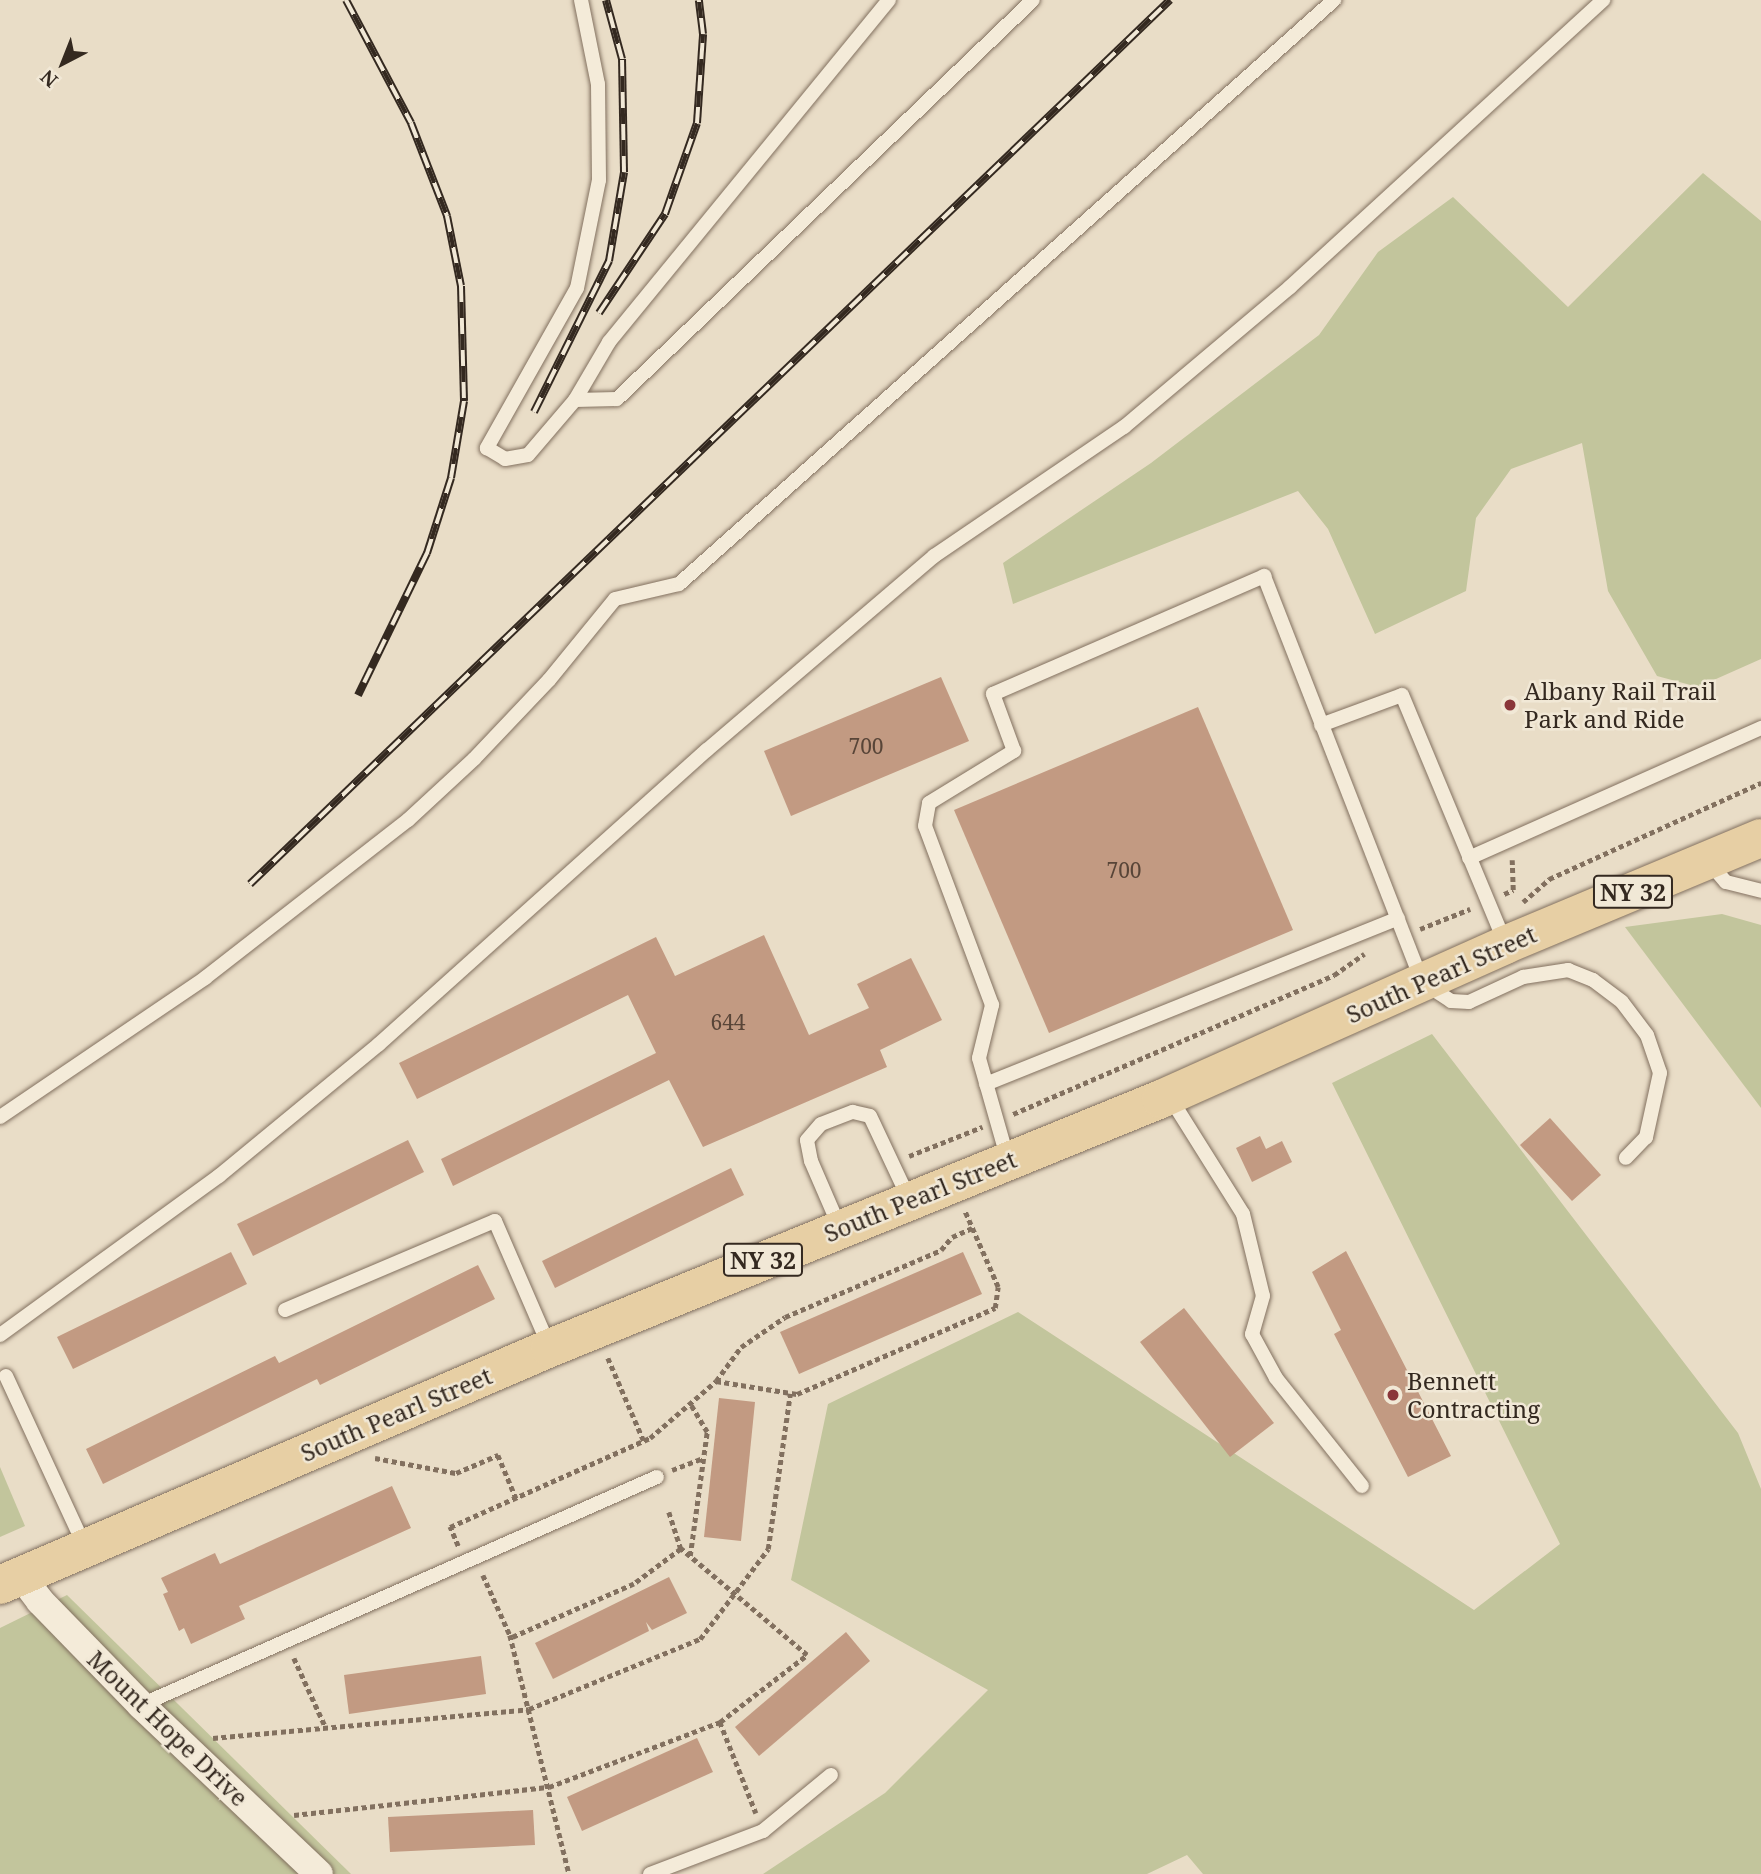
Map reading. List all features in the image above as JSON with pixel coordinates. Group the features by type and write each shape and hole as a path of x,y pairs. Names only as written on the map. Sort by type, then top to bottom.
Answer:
{"main road":[{"name":"South Pearl Street","path":"11,1581 550,1348 836,1218 909,1201 1168,1095 1505,945 1761,838"}],"street":[{"name":"Mount Hope Drive","path":"11,1581 40,1601 141,1704 319,1874"}],"lane":[{"path":"581,0 598,84 599,180 577,288 487,448 505,458 528,455 575,400 609,342 889,0"},
{"path":"575,400 617,400 1033,0"},
{"path":"0,1117 205,978 408,820 540,690 615,599 680,584 1334,0"},
{"path":"0,1335 219,1176 357,1061 707,750 934,556 1134,418 1290,288 1603,0"},
{"path":"1008,1160 979,1058 992,1005 925,826 929,803 1014,751 993,694 1264,576 1422,982 1451,1000 1469,1002 1523,977 1568,970 1593,980 1622,1002 1647,1035 1660,1073 1646,1137 1626,1158"},
{"path":"1321,725 1402,695 1505,945"},
{"path":"1469,858 1761,728"},
{"path":"1707,860 1726,882 1761,891"},
{"path":"986,1084 1398,918"},
{"path":"1168,1095 1243,1214 1263,1296 1252,1334 1276,1378 1362,1486"},
{"path":"836,1218 811,1161 807,1140 821,1124 853,1112 870,1116 879,1128 909,1201"},
{"path":"285,1310 495,1221 550,1348"},
{"path":"6,1376 85,1548"},
{"path":"141,1704 657,1477"},
{"path":"650,1874 762,1831 831,1775"}],"path":[{"path":"716,1381 790,1394 995,1308 998,1287 953,1183"},
{"path":"569,1874 511,1637 450,1527 644,1441 716,1381 741,1347 785,1317 941,1250 952,1237 972,1228"},
{"path":"605,1353 644,1441"},
{"path":"194,1755 212,1738 529,1709 700,1639 768,1549 790,1394"},
{"path":"690,1404 707,1432 690,1557"},
{"path":"367,1457 456,1473 498,1455 516,1498"},
{"path":"657,1477 704,1458"},
{"path":"276,1833 295,1814 549,1787 720,1722 807,1655 681,1549 669,1512"},
{"path":"511,1637 634,1584 681,1549"},
{"path":"286,1641 326,1728"},
{"path":"720,1722 762,1831"}],"green space":[{"path":"1703,173 1761,221 1761,659 1698,687 1657,676 1608,591 1582,443 1511,469 1476,518 1466,591 1375,634 1328,529 1298,491 1013,604 1003,563 1151,463 1319,335 1378,252 1453,197 1568,307"},
{"path":"1722,914 1761,925 1761,1108 1625,927"},
{"path":"1432,1034 1738,1433 1761,1489 1761,1874 1203,1874 1187,1855 1147,1874 763,1874 885,1793 988,1690 791,1580 828,1404 1018,1312 1474,1610 1560,1544 1332,1083"},
{"path":"0,1467 25,1526 0,1537"},
{"path":"67,1595 351,1874 0,1874 0,1628"}],"building":[{"path":"941,677 969,741 791,816 764,751"},
{"path":"1198,707 1293,930 1049,1033 954,810"},
{"path":"764,935 809,1035 869,1008 857,984 911,958 942,1020 880,1050 887,1067 703,1147 669,1080 453,1186 441,1159 656,1053 628,995 417,1099 399,1063 656,937 675,976"},
{"path":"1550,1118 1601,1175 1572,1201 1520,1145"},
{"path":"1260,1136 1266,1149 1282,1141 1292,1162 1252,1182 1236,1148"},
{"path":"408,1140 424,1172 253,1256 237,1224"},
{"path":"731,1168 744,1195 555,1288 542,1261"},
{"name":"Bennett Contracting","path":"1346,1251 1451,1456 1408,1477 1334,1334 1341,1330 1312,1272"},
{"path":"231,1252 247,1284 73,1369 57,1337"},
{"path":"963,1252 982,1294 799,1374 780,1332"},
{"path":"478,1265 495,1299 320,1385 317,1379 103,1484 86,1449 275,1356 279,1363"},
{"path":"1184,1308 1274,1423 1230,1457 1140,1342"},
{"path":"719,1398 755,1402 741,1541 704,1537"},
{"path":"392,1486 411,1528 239,1606 245,1619 191,1644 184,1628 179,1631 163,1594 168,1592 161,1578 215,1553 220,1564"},
{"path":"669,1577 687,1613 652,1630 646,1622 649,1631 553,1679 535,1643"},
{"path":"846,1632 870,1661 759,1756 735,1727"},
{"path":"481,1656 486,1694 349,1714 344,1675"},
{"path":"697,1738 713,1772 582,1831 567,1797"},
{"path":"533,1810 535,1845 390,1852 388,1817"}],"railway":[{"path":"346,0 411,123 447,216 461,286 464,401 451,478 427,553 358,695"},
{"path":"534,412 609,261 624,172 622,59 606,0"},
{"path":"599,313 665,214 697,123 703,34 699,0"},
{"path":"250,884 1170,0"}],"place":[{"name":"Albany Rail Trail Park and Ride","path":"1510,705"},
{"name":"Bennett Contracting","path":"1393,1395"}]}
